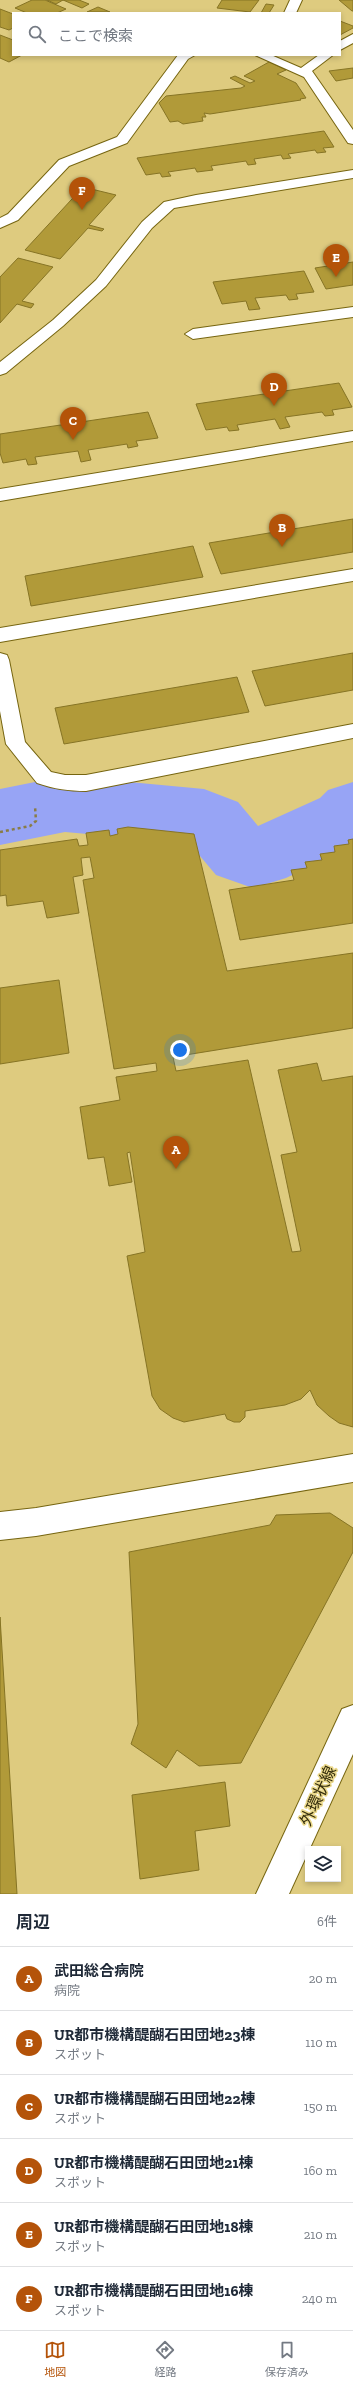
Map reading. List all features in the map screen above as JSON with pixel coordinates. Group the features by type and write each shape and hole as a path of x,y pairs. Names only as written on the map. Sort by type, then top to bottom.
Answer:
{"street":[{"path":"290,12 296,0"},
{"path":"341,45 353,38"},
{"path":"0,224 13,218 64,162 122,140 184,56"},
{"path":"263,56 302,73 308,74 353,140"},
{"path":"302,73 326,56"},
{"path":"0,370 58,323 101,283 147,225 169,205 196,199 353,174"},
{"path":"193,334 353,312"},
{"path":"0,495 353,436"},
{"path":"0,635 353,575"},
{"path":"0,660 5,714 16,744 44,778 65,783 86,783 353,731"},
{"path":"0,1526 36,1522 353,1468"},
{"name":"外環状線","path":"272,1894 353,1720"}],"path":[{"path":"0,832 30,826 36,821 37,816"}],"building":[{"path":"32,0 45,0 66,9 59,12 25,12 15,8"},
{"path":"47,0 63,0 56,4"},
{"path":"63,0 79,0 89,4 82,8"},
{"path":"222,0 259,0 250,12 217,8"},
{"path":"339,0 353,0 353,11 352,11"},
{"path":"266,4 274,5 270,12 262,12"},
{"path":"98,7 110,12 87,12"},
{"path":"0,9 12,14 12,28 9,30 0,27"},
{"path":"341,21 353,26 353,28 341,34"},
{"path":"0,35 12,40 12,56 20,56 9,62 0,58"},
{"path":"269,62 286,70 277,74 296,83 306,98 210,114 204,113 206,117 202,117 203,121 183,124 178,121 170,122 159,103 166,96 241,88 245,86 230,78 235,76 250,83 255,81 244,76"},
{"path":"353,68 353,78 336,81 329,71"},
{"path":"324,131 334,147 323,148 326,152 317,153 315,150 288,154 291,158 283,159 281,155 254,159 256,164 248,165 246,161 211,166 213,170 197,172 195,168 168,172 171,176 162,177 160,173 146,175 137,158"},
{"path":"83,187 116,195 89,225 104,229 102,231 88,228 60,259 25,250"},
{"path":"18,258 53,267 22,301 34,304 31,308 17,304 0,323 0,277"},
{"path":"353,262 353,285 326,289 315,268"},
{"path":"304,271 314,292 296,294 298,299 289,300 286,295 255,298 260,309 249,310 246,301 222,304 213,282"},
{"path":"339,383 352,407 332,410 334,415 325,416 322,412 285,417 290,427 280,429 275,419 237,425 239,430 229,431 227,427 206,430 196,404"},
{"path":"148,412 158,438 136,441 138,446 128,448 127,444 88,450 91,460 81,462 78,451 35,457 37,464 28,465 26,459 3,463 0,453 0,434"},
{"path":"353,519 353,552 221,574 209,543"},
{"path":"193,546 203,577 31,606 25,576"},
{"path":"353,653 353,690 265,706 252,671"},
{"path":"237,677 249,712 64,744 55,708"},
{"path":"128,827 194,834 227,971 353,953 353,1028 173,1057 176,1071 248,1060 292,1252 301,1251 281,1155 297,1152 278,1070 317,1063 322,1081 353,1076 353,1427 339,1423 329,1416 317,1405 310,1390 301,1399 285,1405 245,1411 245,1417 240,1422 234,1422 227,1419 225,1414 184,1422 173,1418 160,1409 152,1396 127,1256 145,1252 130,1152 127,1153 132,1182 109,1186 104,1157 88,1159 80,1107 120,1100 116,1077 157,1071 156,1063 114,1069 83,880 94,878 90,857 81,858 83,875 73,877 79,913 47,918 43,901 7,906 6,895 0,896 0,850 77,839 79,846 88,845 86,833 109,830 110,836 118,834 117,829"},
{"path":"353,839 353,923 240,940 229,890 294,880 291,870 307,868 305,862 322,860 320,854 335,852 334,846 349,844 348,840"},
{"path":"59,980 69,1053 0,1064 0,988"},
{"path":"330,1513 353,1528 353,1552 241,1763 199,1766 177,1750 166,1768 131,1744 138,1724 129,1552 270,1525 276,1515"},
{"path":"0,1617 17,1894 0,1894"},
{"path":"225,1782 230,1826 195,1831 199,1870 140,1879 132,1795"}],"waterway":[{"path":"0,817 65,804 204,817 212,822 242,855 260,857 345,818 353,810"}],"place":[{"name":"UR都市機構醍醐石田団地16棟","path":"82,210"},
{"name":"UR都市機構醍醐石田団地18棟","path":"336,277"},
{"name":"UR都市機構醍醐石田団地21棟","path":"274,406"},
{"name":"UR都市機構醍醐石田団地22棟","path":"73,440"},
{"name":"UR都市機構醍醐石田団地23棟","path":"282,547"},
{"name":"武田総合病院","path":"176,1169"}]}
